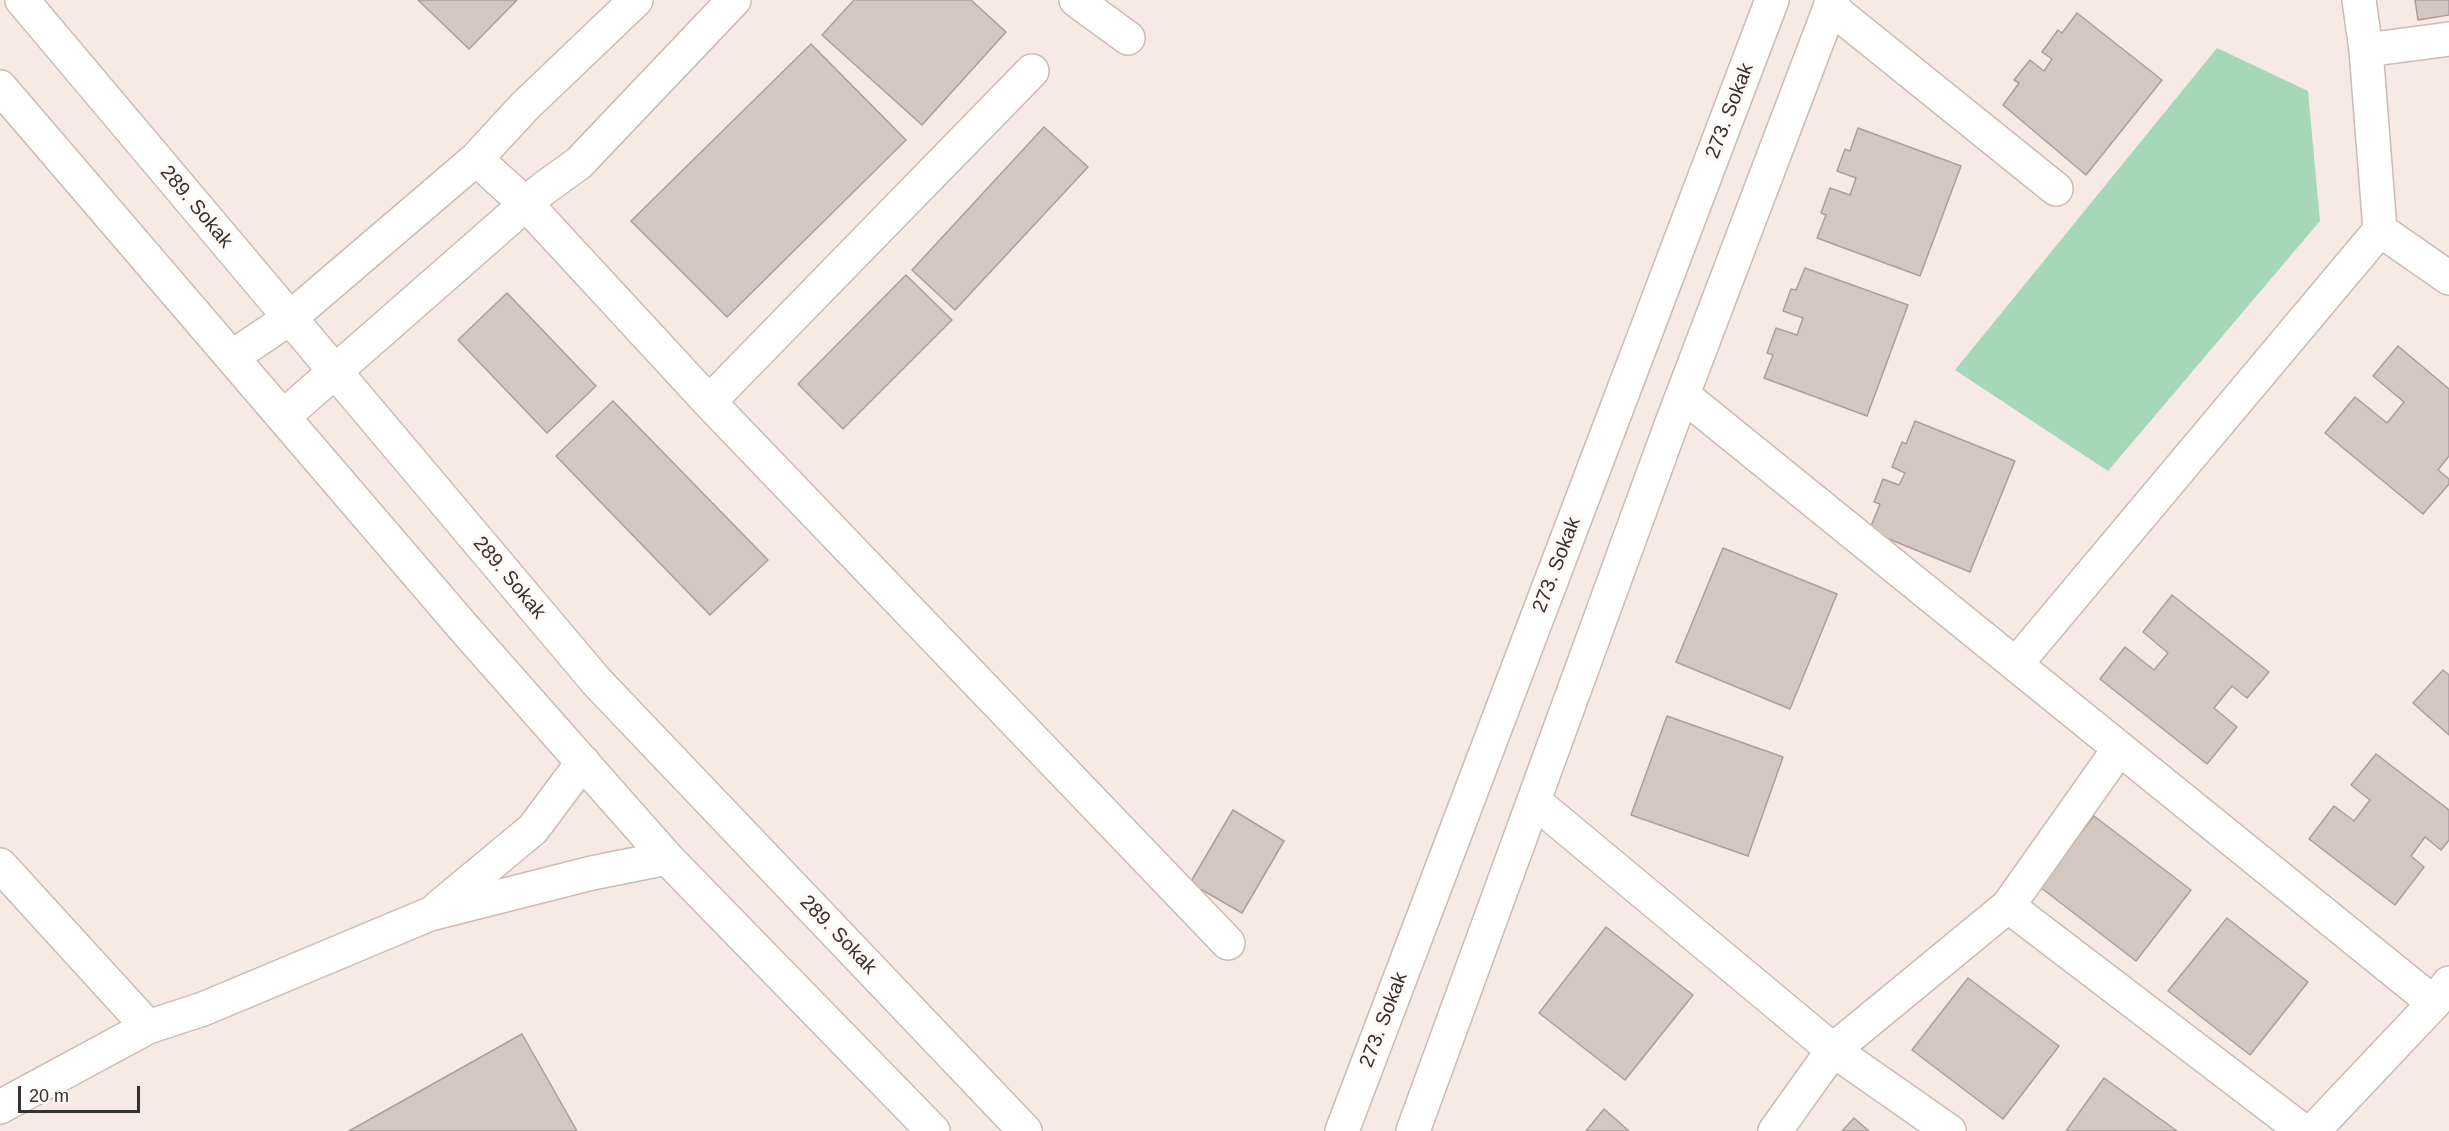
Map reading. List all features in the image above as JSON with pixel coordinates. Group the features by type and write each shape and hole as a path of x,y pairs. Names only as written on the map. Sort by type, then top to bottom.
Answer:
{"street":[{"name":"289. Sokak","path":"22,0 597,682 1025,1131"},
{"path":"232,357 290,318 476,159 525,106 636,0"},
{"path":"283,417 543,189 579,163 734,0"},
{"path":"1076,0 1128,38"},
{"name":"273. Sokak","path":"1342,1131 1772,0"},
{"path":"2016,663 2380,230 2366,50 2359,0"},
{"path":"1413,1131 1683,395 1831,4 2056,189"},
{"path":"2366,50 2449,39"},
{"path":"709,402 1032,71"},
{"path":"0,87 283,417 667,858 933,1131"},
{"path":"476,159 527,205 709,402 1228,943"},
{"path":"2380,230 2449,278"},
{"path":"1683,395 2119,748 2441,993 2313,1131"},
{"path":"1775,1131 1833,1050 2008,906 2119,748"},
{"path":"430,914 533,830 583,762"},
{"path":"1534,801 1833,1050 1949,1131"},
{"path":"0,1107 148,1027 203,1009 430,914 592,873 667,858"},
{"path":"0,865 148,1027"},
{"path":"2008,906 2303,1131"}],"green space":[{"path":"2217,48 2308,91 2320,221 2108,471 1955,370"}],"building":[{"path":"418,0 517,0 469,49"},
{"path":"854,0 971,0 1006,32 922,125 822,35"},
{"path":"2415,0 2449,0 2449,15 2418,20"},
{"path":"2077,13 2162,80 2086,175 2003,105 2019,83 2014,80 2030,60 2044,71 2052,59 2042,52 2058,30 2062,33"},
{"path":"811,44 906,140 727,317 631,221"},
{"path":"1044,127 1088,167 955,310 912,270"},
{"path":"1858,128 1961,166 1920,276 1817,238 1826,215 1821,213 1830,188 1850,195 1856,178 1837,171 1845,149 1850,151"},
{"path":"1805,268 1908,305 1867,416 1764,378 1773,355 1767,353 1776,328 1797,335 1803,318 1783,311 1791,289 1796,290"},
{"path":"906,275 952,320 843,429 798,384"},
{"path":"507,293 596,386 547,433 458,340"},
{"path":"2398,346 2449,389 2449,456 2438,470 2449,479 2449,484 2423,514 2325,433 2355,397 2387,423 2404,402 2373,376"},
{"path":"613,401 768,560 710,615 556,456"},
{"path":"1915,421 2015,461 1970,572 1869,531 1880,504 1874,502 1883,479 1899,485 1905,473 1892,467 1902,442 1906,444"},
{"path":"1723,548 1837,594 1790,709 1676,662"},
{"path":"2172,595 2269,672 2247,698 2232,686 2214,708 2237,727 2207,764 2100,679 2125,647 2154,670 2168,653 2143,632"},
{"path":"2443,670 2449,675 2449,735 2413,703"},
{"path":"1667,716 1783,757 1748,856 1631,815"},
{"path":"2376,754 2449,810 2449,840 2441,850 2425,837 2411,856 2424,867 2395,905 2309,839 2334,806 2354,821 2370,800 2351,785"},
{"path":"1233,810 1284,841 1242,913 1190,883"},
{"path":"2094,816 2191,890 2136,961 2040,887"},
{"path":"2227,918 2308,982 2250,1055 2168,991"},
{"path":"1606,927 1693,995 1625,1080 1539,1013"},
{"path":"1968,978 2059,1046 2003,1119 1912,1050"},
{"path":"522,1034 577,1131 349,1131"},
{"path":"2104,1078 2177,1131 2066,1131"},
{"path":"1604,1109 1629,1131 1586,1131"},
{"path":"1854,1118 1869,1131 1842,1131"}]}
